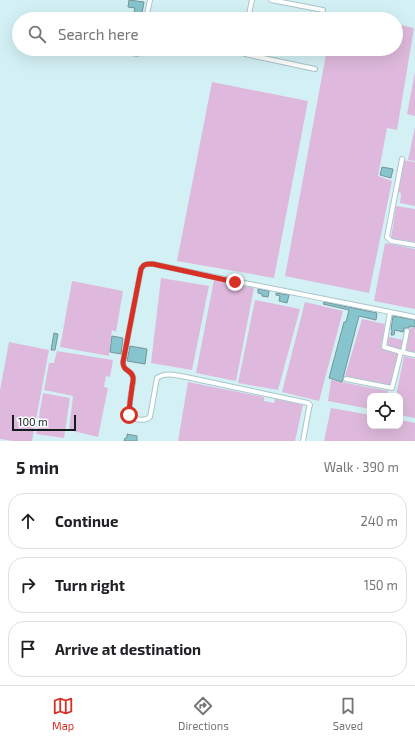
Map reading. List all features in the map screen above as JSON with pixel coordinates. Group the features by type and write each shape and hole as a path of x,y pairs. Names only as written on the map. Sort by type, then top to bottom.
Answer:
{"street":[{"path":"147,12 150,0"},
{"path":"249,12 252,0"},
{"path":"271,0 323,10"},
{"path":"251,56 314,69"},
{"path":"402,159 387,237 391,240 415,245"},
{"path":"303,441 310,405 308,403 168,374 161,375 158,378 150,417 142,420 129,418 133,377 130,372 123,367 123,362 142,266 153,264 228,280 347,302 415,317"},
{"path":"390,312 384,347 415,355"},
{"path":"346,379 392,388 407,331"}],"shaded area":[{"path":"403,26 414,28 397,130 387,128 378,176 392,181 369,293 285,276 326,56 403,56"},
{"path":"415,72 415,116 407,114"},
{"path":"212,82 308,101 274,278 177,261"},
{"path":"415,127 415,161 408,160"},
{"path":"403,160 415,162 415,206 400,203 401,193 397,192"},
{"path":"396,206 415,209 415,242 391,238"},
{"path":"385,243 415,249 415,309 374,301"},
{"path":"161,278 209,286 192,370 151,363"},
{"path":"214,280 254,288 236,381 196,373"},
{"path":"72,281 123,291 116,332 112,330 109,356 60,347"},
{"path":"255,300 300,309 278,390 238,383"},
{"path":"305,302 343,311 319,401 282,392"},
{"path":"362,319 385,324 381,347 398,354 390,386 345,376"},
{"path":"410,327 415,328 415,353 406,350"},
{"path":"389,337 403,340 402,350 387,346"},
{"path":"9,342 49,350 32,441 0,439 0,390"},
{"path":"57,351 113,360 110,377 106,376 104,387 108,388 98,437 69,430 73,396 44,390 49,363 54,363"},
{"path":"404,356 415,359 415,418 403,416 403,393 397,393"},
{"path":"331,380 388,391 388,393 367,393 367,408 328,401"},
{"path":"188,382 264,397 264,401 274,403 275,399 303,405 295,441 178,441"},
{"path":"43,393 70,398 64,438 36,434"},
{"path":"331,408 367,414 367,429 403,429 403,421 415,423 415,441 324,441"}],"building":[{"path":"129,0 144,2 142,12 134,12 135,8 128,7"},
{"path":"382,167 393,169 391,178 380,175"},
{"path":"258,289 269,291 268,297 262,296 262,294 258,293"},
{"path":"276,293 289,295 287,303 279,301 280,296 276,295"},
{"path":"324,302 377,313 376,320 359,316 342,382 329,378 344,322 346,322 349,310 323,304"},
{"path":"393,316 415,320 415,327 409,326 409,328 404,328 403,332 395,330 394,335 391,335"},
{"path":"54,333 58,334 55,350 51,350"},
{"path":"112,336 123,338 121,354 110,352"},
{"path":"130,346 147,349 145,364 127,361"},
{"path":"127,434 137,436 137,441 124,441 125,438 127,438"}],"route":[{"path":"129,415 133,377 130,372 123,367 123,362 142,266 144,264 153,264 235,282"}]}
